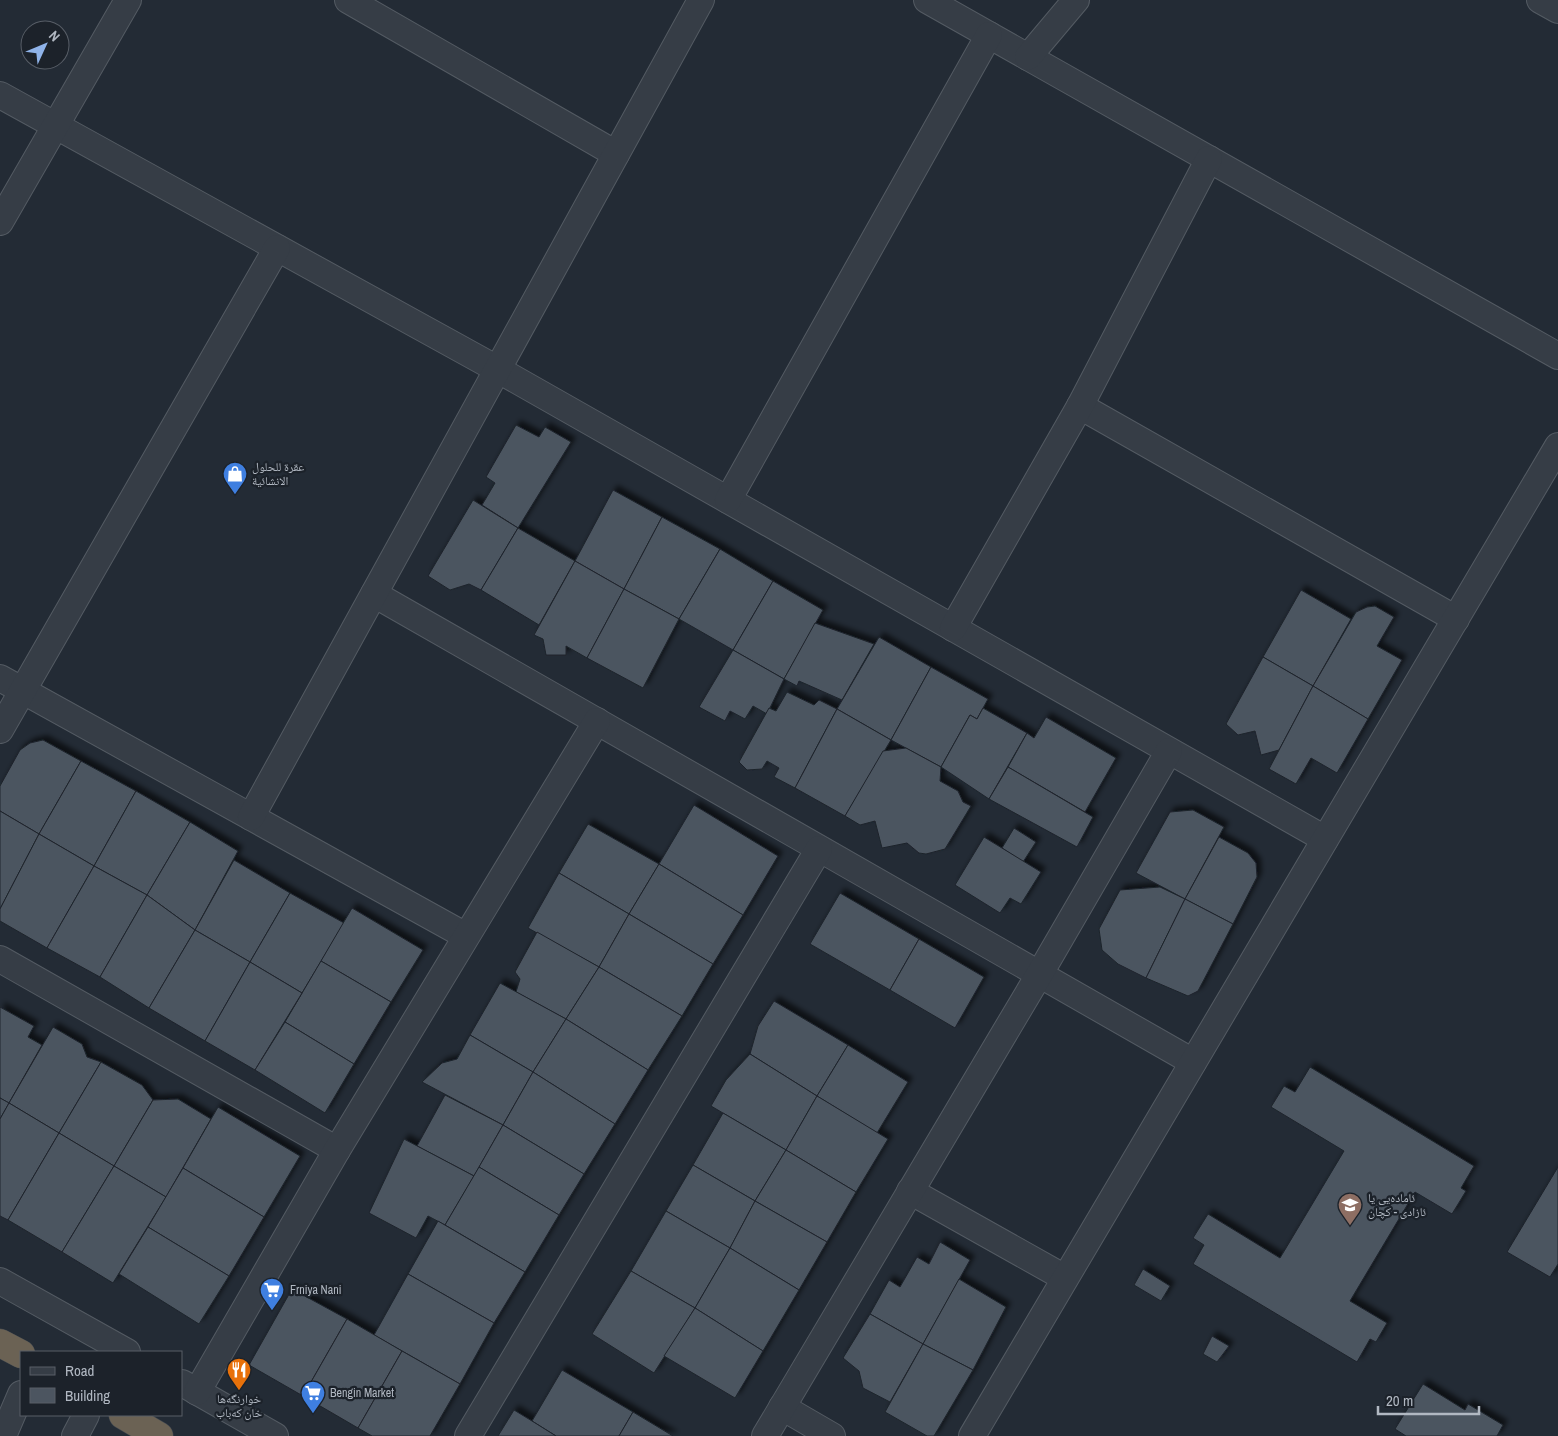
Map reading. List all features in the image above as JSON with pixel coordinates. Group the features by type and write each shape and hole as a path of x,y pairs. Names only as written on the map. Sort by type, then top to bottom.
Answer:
{"highway":[{"path":"0,1343 20,1353"},
{"path":"125,1416 159,1436"}],"street":[{"path":"0,222 128,0"},
{"path":"348,0 616,154"},
{"path":"251,817 701,0"},
{"path":"927,0 1558,356"},
{"path":"1028,57 1076,0"},
{"path":"1540,0 1558,10"},
{"path":"728,500 990,35"},
{"path":"0,95 497,369 1325,838"},
{"path":"953,628 1080,406 1209,159"},
{"path":"0,730 277,248"},
{"path":"1080,406 1456,619"},
{"path":"972,1436 1558,446"},
{"path":"374,594 1193,1062"},
{"path":"0,678 466,936"},
{"path":"275,1436 189,1387 337,1150 597,721"},
{"path":"765,1436 1039,975 1169,751"},
{"path":"468,1436 820,849"},
{"path":"0,959 337,1150"},
{"path":"910,1191 1065,1278"},
{"path":"0,1281 125,1351"},
{"path":"3,1436 20,1396"},
{"path":"782,1407 832,1436"},
{"path":"75,1436 85,1416"}],"building":[{"path":"516,425 539,437 545,427 571,442 518,528 482,505 495,483 486,477"},
{"path":"613,490 662,517 624,589 575,561"},
{"path":"473,500 518,528 481,590 469,584 450,590 428,576"},
{"path":"662,517 720,549 679,619 624,589"},
{"path":"518,528 575,561 539,625 481,590"},
{"path":"720,549 773,581 733,650 679,619"},
{"path":"575,561 624,589 587,658 566,646 566,655 546,655 543,639 534,635"},
{"path":"773,581 823,610 784,679 733,650"},
{"path":"624,589 679,619 643,688 587,658"},
{"path":"1301,590 1351,619 1313,686 1263,657"},
{"path":"1375,606 1394,617 1377,646 1402,660 1368,719 1313,686 1356,612"},
{"path":"815,623 874,644 842,700 799,681 797,686 784,679"},
{"path":"879,637 931,667 891,740 837,709"},
{"path":"733,650 784,679 767,714 753,706 745,719 730,711 725,721 699,707"},
{"path":"1263,657 1313,686 1279,750 1261,755 1255,731 1238,735 1226,724"},
{"path":"931,667 988,699 977,719 970,715 941,767 891,740"},
{"path":"1313,686 1368,719 1337,773 1311,758 1296,784 1269,769"},
{"path":"787,692 814,705 819,700 837,709 795,788 774,777 779,768 767,761 762,769 747,770 739,762 769,708 776,711"},
{"path":"983,708 1027,733 989,799 941,767 970,715 977,719"},
{"path":"837,709 891,740 845,816 795,788"},
{"path":"1046,717 1116,758 1085,812 1008,767 1027,733 1034,738"},
{"path":"43,740 81,761 39,834 0,811 0,786 20,750 30,743"},
{"path":"906,748 941,767 940,781 958,791 963,802 971,806 945,849 926,854 919,853 907,843 882,848 875,821 860,825 845,816 883,751"},
{"path":"81,761 136,791 94,866 39,834"},
{"path":"1008,767 1093,817 1077,847 989,799"},
{"path":"136,791 190,822 147,895 94,866"},
{"path":"694,805 778,856 743,915 659,864"},
{"path":"1193,810 1224,827 1185,899 1136,873 1170,812"},
{"path":"0,811 39,834 0,909"},
{"path":"190,822 238,851 195,930 147,895"},
{"path":"588,824 659,864 629,914 559,873"},
{"path":"1014,828 1036,842 1023,862 1002,848"},
{"path":"39,834 94,866 47,948 0,921 0,909"},
{"path":"984,837 1041,872 1021,904 1010,898 1000,913 955,885"},
{"path":"1219,837 1248,853 1256,863 1257,877 1233,924 1185,899"},
{"path":"234,860 290,893 250,962 195,930"},
{"path":"659,864 743,915 713,964 629,914"},
{"path":"94,866 147,895 100,977 47,948"},
{"path":"559,873 629,914 599,967 528,928"},
{"path":"1160,887 1185,899 1146,978 1118,964 1102,950 1099,929 1120,890"},
{"path":"290,893 344,923 302,993 250,962"},
{"path":"840,893 919,939 890,990 810,944"},
{"path":"147,895 195,930 149,1008 100,977"},
{"path":"1185,899 1233,924 1198,991 1188,996 1146,978"},
{"path":"352,908 423,950 391,1002 321,961"},
{"path":"629,914 713,964 682,1016 599,967"},
{"path":"195,930 250,962 205,1041 149,1008"},
{"path":"537,932 599,967 566,1019 516,992 520,979 515,972"},
{"path":"919,939 984,977 955,1028 890,990"},
{"path":"321,961 391,1002 354,1064 285,1022"},
{"path":"250,962 302,993 255,1070 205,1041"},
{"path":"599,967 682,1016 648,1070 566,1019"},
{"path":"500,983 566,1019 533,1072 470,1035"},
{"path":"774,1001 848,1045 817,1096 750,1054 758,1026"},
{"path":"0,1007 34,1026 28,1037 42,1045 9,1103 0,1098"},
{"path":"566,1019 648,1070 615,1124 533,1072"},
{"path":"285,1022 354,1064 325,1113 255,1070"},
{"path":"53,1027 82,1044 87,1057 101,1062 59,1133 9,1103"},
{"path":"470,1035 533,1072 503,1125 422,1082 442,1063 457,1059"},
{"path":"848,1045 908,1082 877,1133 817,1096"},
{"path":"750,1054 817,1096 786,1150 711,1106 726,1080"},
{"path":"101,1062 142,1085 153,1100 114,1166 59,1133"},
{"path":"1310,1067 1474,1166 1461,1188 1466,1191 1452,1214 1415,1192 1350,1301 1387,1323 1376,1342 1370,1339 1357,1362 1193,1264 1204,1245 1193,1238 1208,1214 1280,1258 1344,1151 1271,1107 1284,1086 1295,1092"},
{"path":"533,1072 615,1124 584,1174 503,1125"},
{"path":"445,1095 503,1125 474,1176 417,1146"},
{"path":"817,1096 888,1139 856,1192 786,1150"},
{"path":"0,1098 9,1103 0,1119"},
{"path":"178,1099 211,1119 166,1197 114,1166 153,1100"},
{"path":"9,1103 59,1133 8,1220 0,1216 0,1119"},
{"path":"218,1107 300,1156 264,1217 183,1168"},
{"path":"723,1113 786,1150 755,1201 693,1165"},
{"path":"503,1125 584,1174 559,1215 479,1167"},
{"path":"59,1133 114,1166 62,1252 8,1220"},
{"path":"404,1139 474,1176 445,1225 428,1216 416,1238 369,1213"},
{"path":"786,1150 856,1192 827,1242 755,1201"},
{"path":"693,1165 755,1201 730,1248 666,1211"},
{"path":"114,1166 166,1197 113,1283 62,1252"},
{"path":"479,1167 559,1215 525,1272 445,1225"},
{"path":"1558,1167 1558,1264 1550,1277 1507,1252"},
{"path":"183,1168 264,1217 229,1276 148,1227"},
{"path":"755,1201 827,1242 799,1290 730,1248"},
{"path":"666,1211 730,1248 695,1308 631,1271"},
{"path":"438,1221 525,1272 494,1323 408,1274"},
{"path":"148,1227 229,1276 199,1324 119,1274"},
{"path":"940,1242 970,1260 923,1344 870,1314 889,1280 900,1287 917,1257 929,1264"},
{"path":"730,1248 799,1290 763,1351 695,1308"},
{"path":"1143,1269 1170,1286 1161,1301 1134,1285"},
{"path":"631,1271 695,1308 654,1373 592,1334"},
{"path":"408,1274 494,1323 460,1384 374,1335"},
{"path":"959,1279 1006,1307 973,1370 923,1344"},
{"path":"292,1289 347,1319 303,1396 249,1365"},
{"path":"695,1308 763,1351 735,1398 664,1356"},
{"path":"870,1314 923,1344 890,1402 863,1388 859,1371 843,1358"},
{"path":"347,1319 402,1351 358,1428 303,1396"},
{"path":"1212,1336 1229,1346 1217,1362 1203,1354"},
{"path":"923,1344 973,1370 934,1436 927,1436 885,1412"},
{"path":"402,1351 460,1384 430,1436 372,1436 358,1428"},
{"path":"562,1370 633,1412 619,1436 556,1436 532,1421"},
{"path":"1423,1384 1465,1410 1468,1404 1503,1425 1497,1436 1406,1436 1395,1429"},
{"path":"514,1410 532,1421 556,1436 498,1436"},
{"path":"633,1412 673,1436 619,1436"}],"place":[{"name":"عقرة للحلول الانشائیة","path":"235,495"},
{"name":"ئامادەیی یا ئازادی - کچان","path":"1350,1226"},
{"name":"Frniya Nani","path":"272,1311"},
{"name":"خوارنگەھا خان كەباب","path":"239,1391"},
{"name":"Bengin Market","path":"313,1414"}]}
